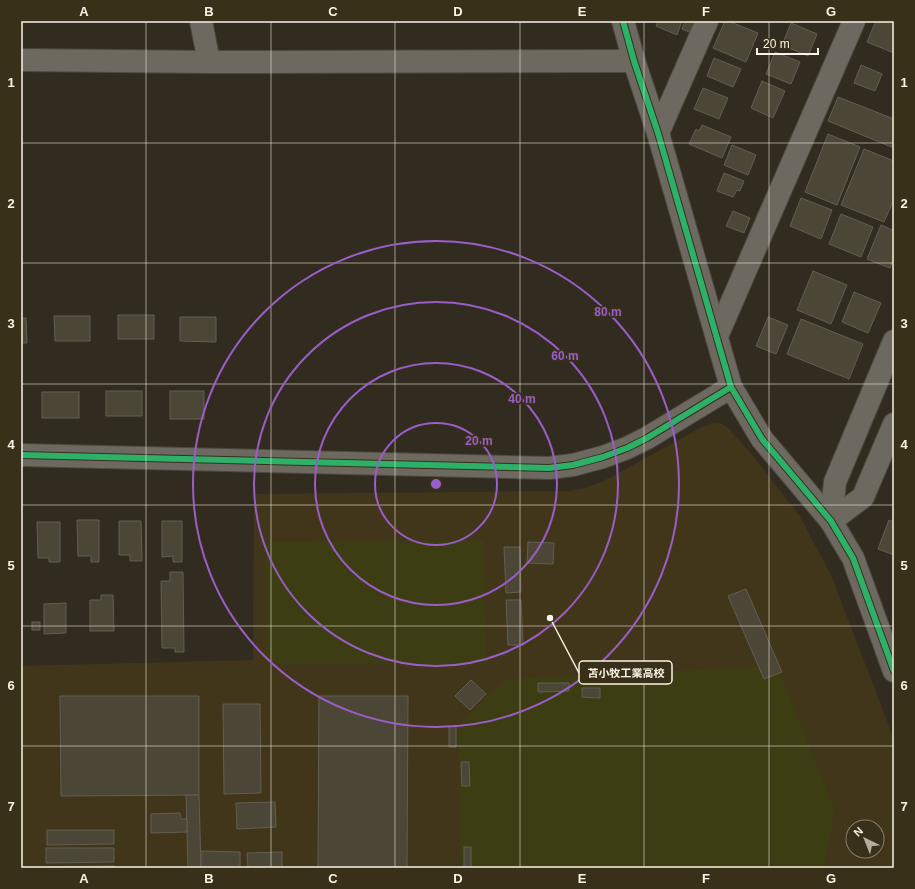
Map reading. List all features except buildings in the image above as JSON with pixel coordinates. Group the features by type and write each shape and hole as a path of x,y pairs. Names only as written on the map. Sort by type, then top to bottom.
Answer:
{"street":[{"path":"622,21 658,133 731,387 762,439 831,521 853,558 894,671"},
{"path":"658,133 707,21"},
{"path":"716,336 854,21"},
{"path":"204,22 209,62"},
{"path":"21,60 209,62 634,61"},
{"path":"831,521 835,482 894,341"},
{"path":"21,455 549,468 573,466 627,448 647,438 731,387"},
{"path":"831,521 863,497 894,424"}],"shaded area":[{"path":"716,423 722,424 727,427 750,452 799,515 831,575 894,739 894,868 21,868 21,666 253,660 254,494 568,491 586,488 601,482 700,428"},
{"path":"484,540 486,663 266,663 266,542"},
{"path":"777,666 835,810 824,868 461,868 458,727 506,679"}],"cycle path":[{"path":"623,21 634,61 658,133 731,387 762,439 831,521 853,558 894,671"},
{"path":"21,455 549,468 573,465 603,457 627,448 647,438 731,387"}],"place":[{"name":"苫小牧工業高校","path":"550,618"}]}
